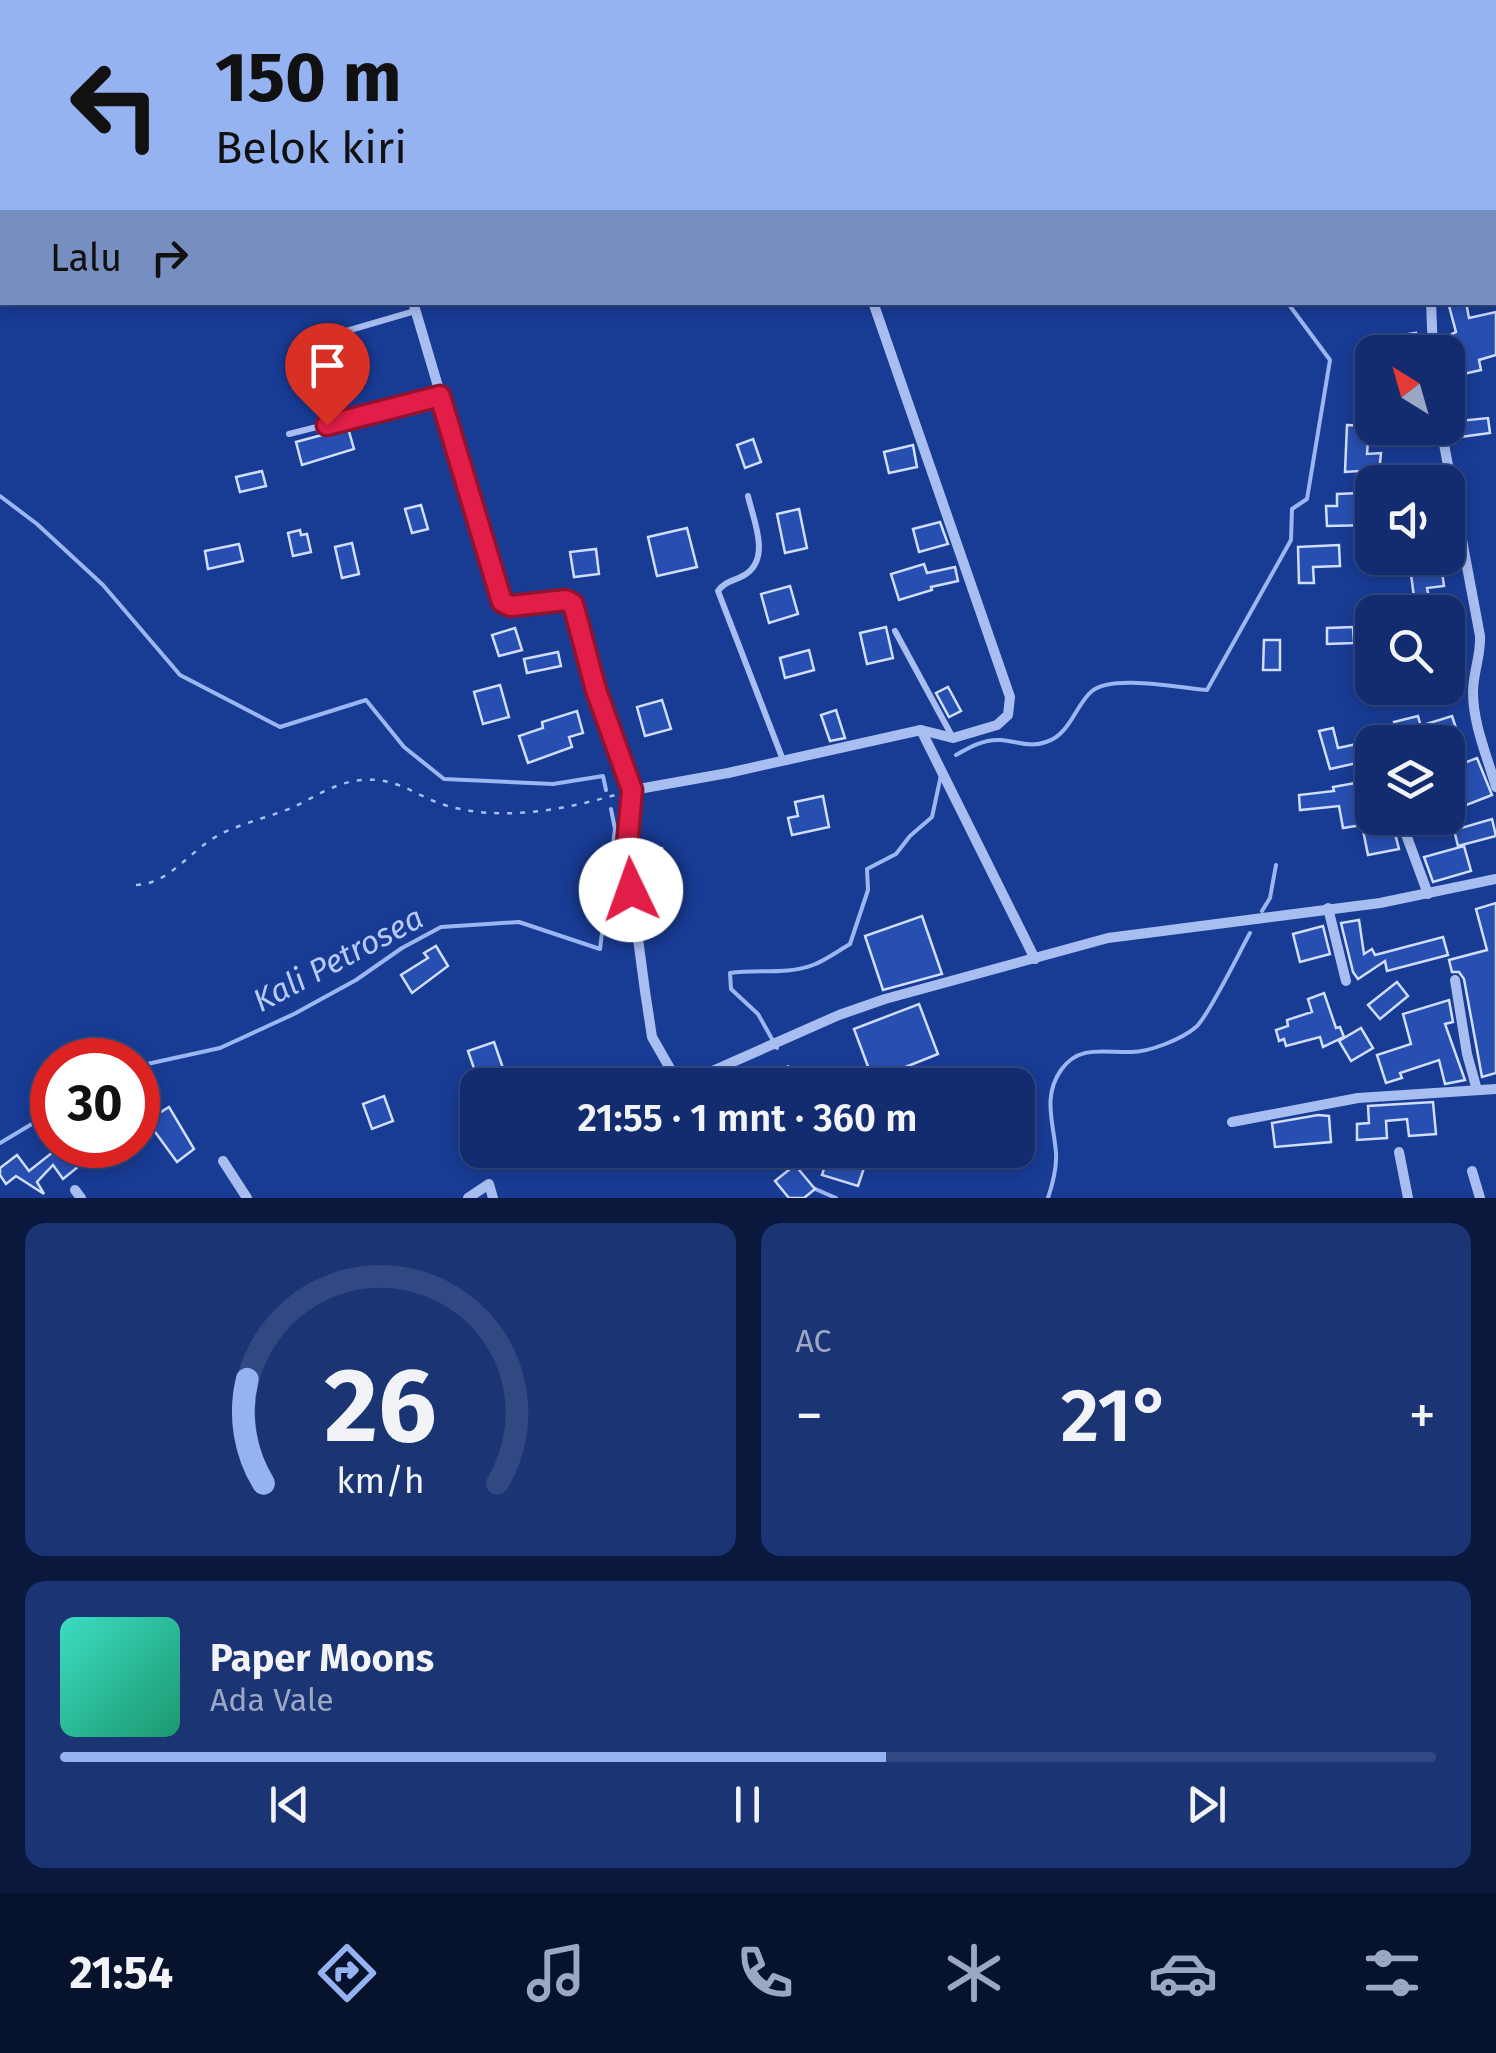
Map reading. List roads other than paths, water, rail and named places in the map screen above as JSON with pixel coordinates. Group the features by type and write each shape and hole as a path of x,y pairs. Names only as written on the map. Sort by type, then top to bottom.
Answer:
{"street":[{"path":"632,790 921,730 953,738 1004,720 1011,708 874,305"},
{"path":"1431,305 1432,335"},
{"path":"414,307 502,602 511,606 566,600 573,604 596,690 632,790 626,857 644,991 652,1036 676,1079 692,1080 839,1014 1108,938 1428,894 1496,879"},
{"path":"1445,445 1480,636 1481,655 1473,692 1475,712 1496,787"},
{"path":"921,730 1036,958"},
{"path":"1406,835 1428,894"},
{"path":"1328,908 1346,981"},
{"path":"1455,980 1467,1054 1478,1090"},
{"path":"1232,1122 1358,1098 1496,1089"},
{"path":"1399,1152 1408,1198"},
{"path":"223,1162 247,1198"},
{"path":"1472,1171 1480,1198"},
{"path":"468,1198 488,1184 493,1198"}],"lane":[{"path":"326,338 414,307"},
{"path":"289,434 440,396"},
{"path":"748,496 760,548 758,557 745,575 724,583 718,591 783,760"},
{"path":"895,631 953,738"}],"waterway":[{"path":"956,755 988,741 1046,742 1061,733 1086,697 1102,686 1130,683 1207,690 1291,540 1292,509 1307,499 1330,360 1289,305"},
{"name":"Kali Petrosea","path":"0,496 37,524 103,585 180,675 280,727 366,700 404,747 444,779 553,784 603,776 606,790"},
{"path":"777,1048 758,1014 731,989 730,973 803,968 850,944 868,890 867,869 896,854 932,817 941,775"},
{"name":"Kali Petrosea","path":"160,1061 220,1048 294,1014 441,927 519,922 600,949 615,829 611,809"},
{"path":"1262,911 1270,898 1276,865"},
{"path":"1048,1198 1056,1159 1052,1090 1061,1070 1084,1053 1147,1050 1190,1032 1208,1011 1250,933"},
{"name":"Kali Petrosea","path":"0,1143 30,1125"},
{"path":"813,1188 836,1198"}]}
